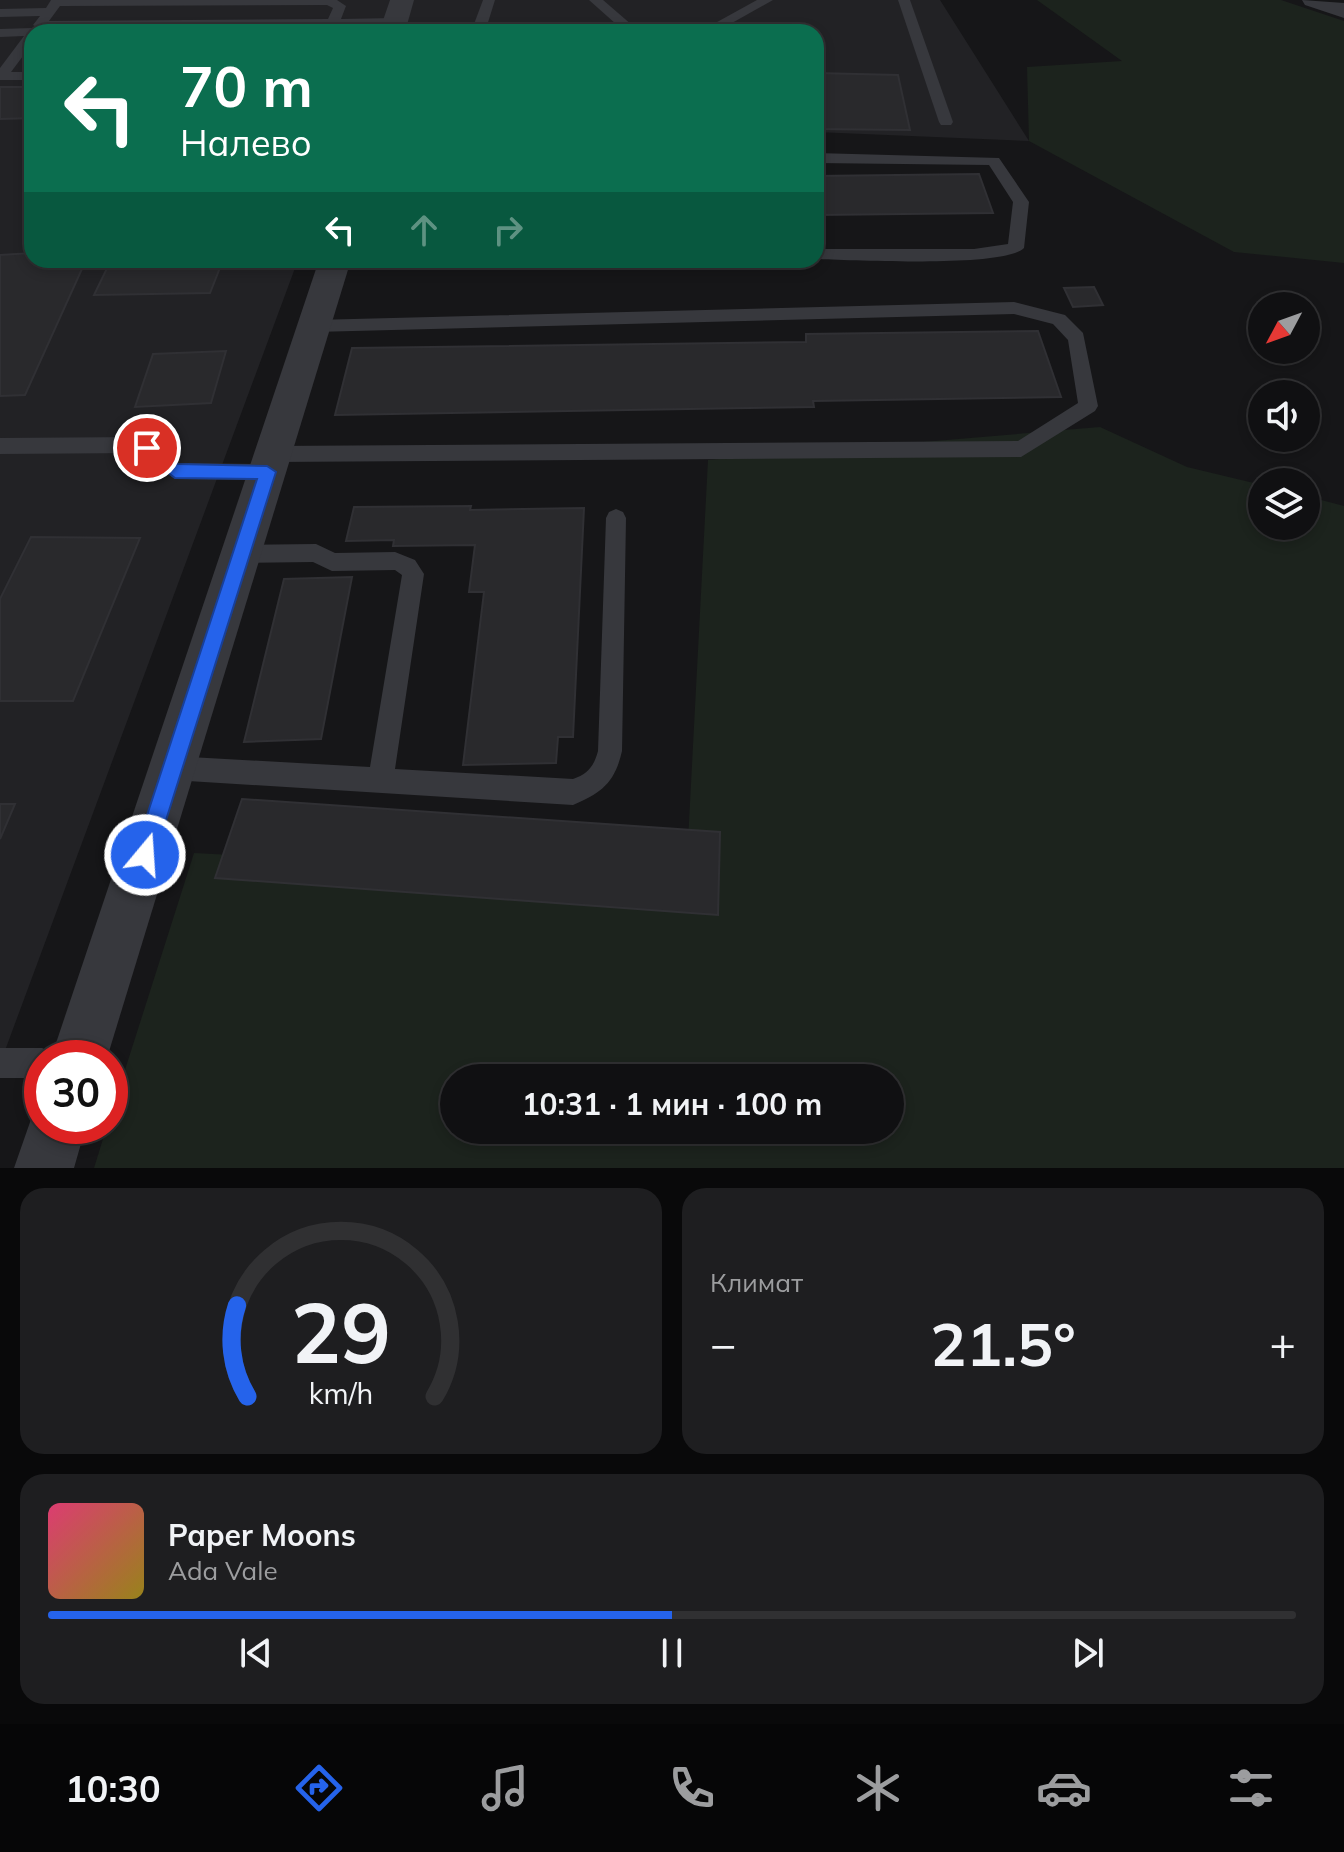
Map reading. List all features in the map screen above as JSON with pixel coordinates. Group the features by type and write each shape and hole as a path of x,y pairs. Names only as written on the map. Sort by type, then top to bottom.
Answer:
{"street":[{"path":"1314,0 1344,11"},
{"path":"85,1040 332,268"},
{"path":"44,1168 51,1144"}],"lane":[{"path":"481,24 489,0"},
{"path":"595,0 624,24"},
{"path":"721,24 767,0"},
{"path":"904,0 946,122"},
{"path":"0,13 55,5 329,1 340,6 333,23"},
{"path":"40,24 55,5"},
{"path":"303,24 396,18"},
{"path":"0,33 24,32"},
{"path":"0,51 24,51"},
{"path":"0,76 24,53"},
{"path":"0,76 24,76"},
{"path":"824,158 994,161 1021,202 1016,248 974,255 824,254"},
{"path":"0,446 141,445 175,471 270,463 1021,449 1088,406 1077,338 1059,319 1014,308 314,326"},
{"path":"172,768 573,792 592,785 606,771 610,751 616,518"},
{"path":"241,554 316,553 332,562 395,561 405,563 412,570 414,578 380,781"},
{"path":"0,1063 24,1063"}],"shaded area":[{"path":"0,0 940,0 1029,141 824,132 824,24 24,24 24,268 295,268 0,1064"},
{"path":"1037,0 1281,0 1344,21 1344,263 1234,252 1029,141 1027,67 1122,61"},
{"path":"1100,427 1187,467 1248,482 1248,540 1320,540 1320,500 1344,506 1344,1168 94,1168 101,1144 128,1144 128,1060 194,853 686,879 708,460"}],"building":[{"path":"824,73 898,75 910,130 824,129"},
{"path":"0,87 24,87 24,118 0,119"},
{"path":"979,174 993,213 824,215 824,176"},
{"path":"24,254 24,268 82,268 25,395 0,396 0,255"},
{"path":"107,268 220,268 210,293 94,295"},
{"path":"1094,287 1103,305 1073,307 1064,288"},
{"path":"1038,331 1061,397 813,401 814,407 335,415 352,348 806,342 806,334"},
{"path":"226,351 211,403 135,407 153,354"},
{"path":"471,506 470,510 584,508 573,737 558,737 556,763 463,765 484,592 469,592 475,545 393,546 394,540 346,541 354,507"},
{"path":"31,537 140,538 73,701 0,701 0,599"},
{"path":"352,577 321,739 244,742 284,579"},
{"path":"242,799 720,832 718,915 215,878"},
{"path":"0,804 15,804 0,839"}],"route":[{"path":"145,855 267,472 175,471 147,448"}]}
